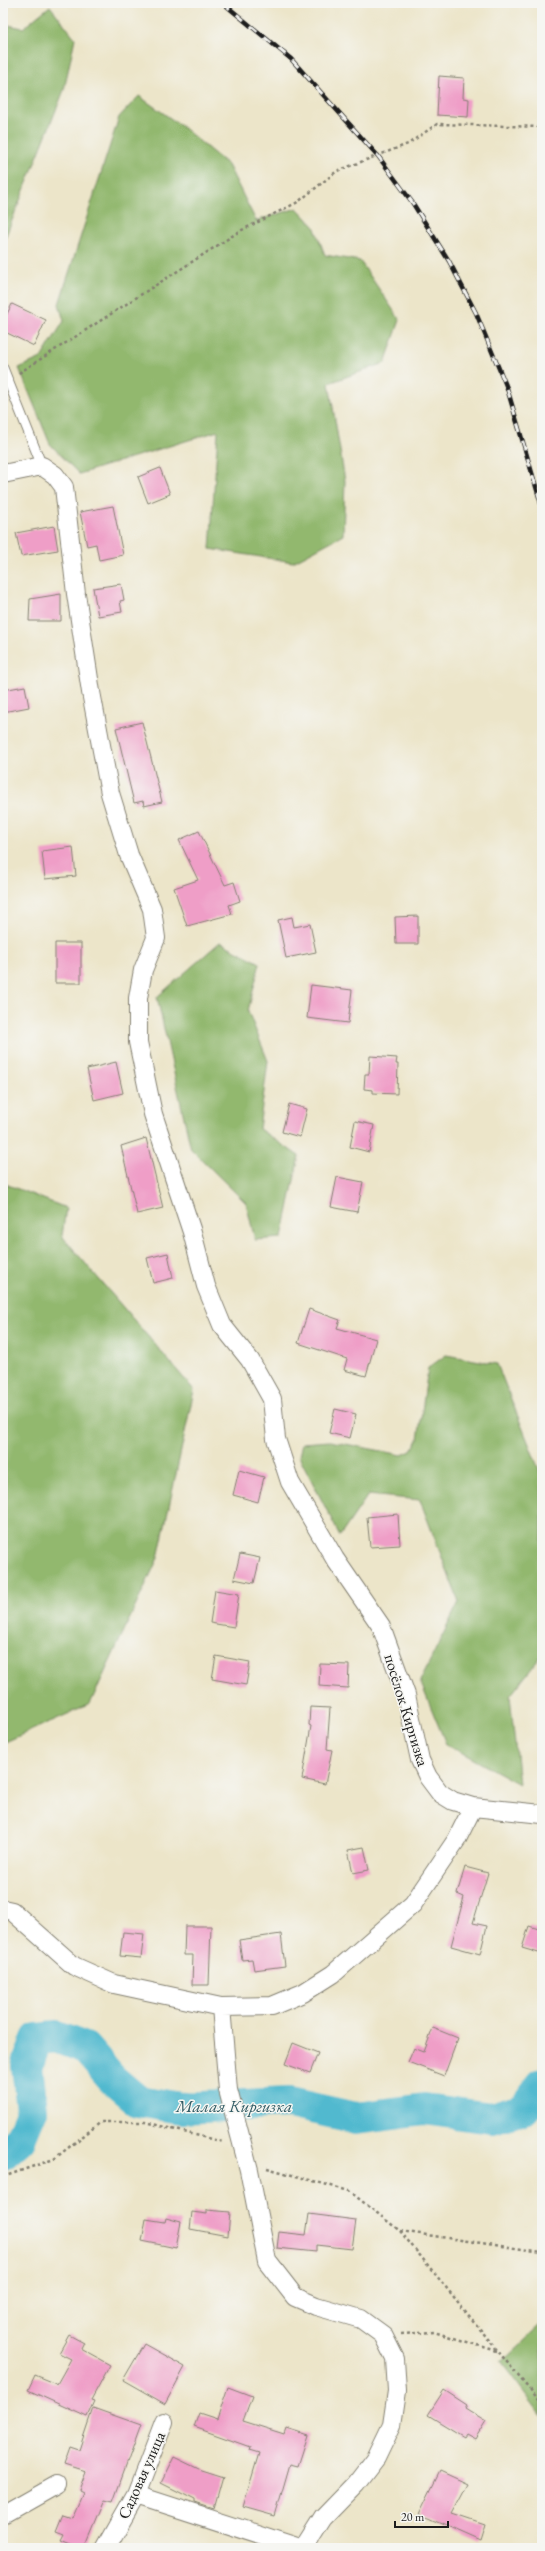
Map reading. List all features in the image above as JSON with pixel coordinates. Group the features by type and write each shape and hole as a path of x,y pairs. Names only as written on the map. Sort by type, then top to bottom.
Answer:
{"street":[{"path":"3,474 42,466"},
{"name":"посёлок Киргизка","path":"42,466 55,475 64,487 90,685 110,793 129,855 152,909 156,938 143,970 138,998 138,1042 153,1114 192,1232 206,1286 222,1325 250,1360 272,1399 276,1439 288,1474 335,1559 381,1626 406,1695 420,1760 428,1777 440,1794 473,1807 542,1814"},
{"path":"3,1909 12,1911 74,1966 114,1984 220,2007 272,2006 303,1993 333,1974 413,1904 457,1839 473,1807"},
{"path":"220,2007 228,2090 236,2119 267,2261 281,2282 295,2297 316,2306 361,2319 383,2335 395,2359 397,2391 392,2425 376,2458 356,2484 323,2518 304,2548"},
{"name":"Садовая улица","path":"106,2548 136,2495 164,2422"},
{"path":"3,2515 56,2485"},
{"path":"136,2495 300,2548"}],"lane":[{"path":"3,368 9,379 42,466"}],"path":[{"path":"9,379 240,231 298,202 337,171 408,144 437,124 542,127"},
{"path":"400,2231 542,2404"},
{"path":"383,2335 434,2332 497,2351"}],"green space":[{"path":"50,6 75,38 64,90 3,243 3,24 23,28"},
{"path":"139,96 180,125 228,165 256,221 297,208 314,226 325,255 360,261 400,320 385,363 329,383 345,481 343,535 293,562 210,549 218,431 79,474 50,444 19,368 41,358 64,321 59,304 119,117"},
{"path":"220,942 260,963 248,1011 268,1061 259,1129 299,1156 282,1238 255,1240 246,1203 191,1149 157,997"},
{"path":"3,1183 66,1208 62,1236 194,1390 158,1558 90,1704 3,1743"},
{"path":"446,1355 497,1364 542,1477 542,1655 510,1696 519,1784 446,1744 420,1681 459,1602 420,1500 368,1495 340,1536 299,1456 302,1443 330,1441 402,1455 411,1451 418,1440 428,1368"},
{"path":"542,2323 542,2416 501,2362"}],"building":[{"path":"439,76 464,78 463,98 469,99 468,117 437,115"},
{"path":"12,304 46,320 34,346 3,331 3,322"},
{"path":"160,468 170,494 148,503 138,477"},
{"path":"113,506 123,555 99,560 96,544 87,546 80,512"},
{"path":"54,526 58,550 21,556 16,533"},
{"path":"121,584 124,600 120,601 122,612 98,616 93,588"},
{"path":"61,594 61,621 29,621 30,599"},
{"path":"25,686 29,707 3,712 3,690"},
{"path":"142,722 162,802 144,806 143,801 134,803 116,728"},
{"path":"199,831 225,885 234,882 240,901 229,905 232,914 187,926 174,888 198,880 179,840"},
{"path":"73,847 76,876 45,879 42,851"},
{"path":"418,916 418,944 396,944 395,917"},
{"path":"292,917 294,927 310,924 316,952 286,958 278,920"},
{"path":"55,943 81,943 81,983 55,983"},
{"path":"311,985 352,990 348,1023 307,1018"},
{"path":"370,1056 397,1058 397,1094 373,1093 373,1090 364,1089 365,1074 369,1074"},
{"path":"116,1062 123,1093 94,1100 87,1069"},
{"path":"289,1104 307,1109 300,1137 282,1132"},
{"path":"355,1121 374,1125 369,1152 350,1147"},
{"path":"146,1138 163,1208 137,1214 121,1146"},
{"path":"337,1177 363,1182 357,1212 331,1207"},
{"path":"168,1253 173,1278 153,1283 147,1258"},
{"path":"309,1309 340,1320 337,1328 376,1339 366,1376 344,1370 347,1359 298,1343"},
{"path":"335,1409 356,1414 350,1438 329,1433"},
{"path":"239,1470 264,1477 258,1502 233,1495"},
{"path":"398,1514 400,1545 370,1547 367,1517"},
{"path":"240,1554 260,1558 254,1583 234,1579"},
{"path":"215,1590 239,1594 234,1627 210,1623"},
{"path":"216,1656 250,1662 246,1685 212,1679"},
{"path":"320,1664 349,1665 348,1688 319,1686"},
{"path":"310,1707 330,1708 327,1749 332,1750 325,1784 302,1779 311,1726 309,1725"},
{"path":"364,1847 369,1870 353,1873 348,1850"},
{"path":"465,1867 488,1873 473,1923 487,1926 480,1954 451,1946 464,1897 457,1894"},
{"path":"185,1926 211,1926 209,1985 192,1985 193,1955 184,1955"},
{"path":"529,1926 542,1930 542,1954 522,1948"},
{"path":"123,1932 144,1934 141,1958 120,1956"},
{"path":"281,1934 285,1966 254,1970 252,1959 242,1960 239,1940"},
{"path":"433,2028 458,2038 444,2076 408,2062 414,2048 424,2052"},
{"path":"293,2043 318,2053 310,2073 285,2064"},
{"path":"207,2210 230,2212 228,2236 190,2229 192,2212 207,2214"},
{"path":"309,2214 356,2220 352,2249 316,2245 316,2252 277,2248 279,2232 306,2235"},
{"path":"166,2218 181,2222 176,2248 142,2241 146,2219 165,2222"},
{"path":"69,2335 84,2343 81,2349 110,2365 91,2400 94,2401 87,2417 28,2390 35,2375 57,2384 71,2359 59,2353"},
{"path":"144,2344 185,2367 165,2404 123,2380"},
{"path":"228,2387 252,2396 243,2421 284,2434 286,2428 308,2435 298,2466 290,2464 275,2516 243,2507 259,2453 249,2450 250,2447 194,2427 199,2413 217,2419"},
{"path":"444,2390 467,2405 465,2408 486,2421 475,2439 466,2434 464,2437 428,2415"},
{"path":"93,2408 141,2425 113,2502 105,2500 85,2548 80,2548 61,2540 64,2534 56,2531 63,2514 72,2517 83,2492 79,2490 86,2471 64,2464 70,2447 79,2450"},
{"path":"174,2457 201,2470 223,2477 214,2509 195,2503 195,2500 161,2483"},
{"path":"440,2471 468,2484 452,2514 485,2525 480,2541 419,2514"}],"waterway":[{"name":"Малая Киргизка","path":"3,2154 20,2139 32,2110 27,2066 37,2039 56,2037 85,2048 112,2079 138,2101 181,2108 289,2103 356,2118 424,2109 491,2118 523,2109 542,2084"}],"railway":[{"path":"223,3 291,59 378,156 412,202 449,261 476,313 507,388 542,507"}]}
